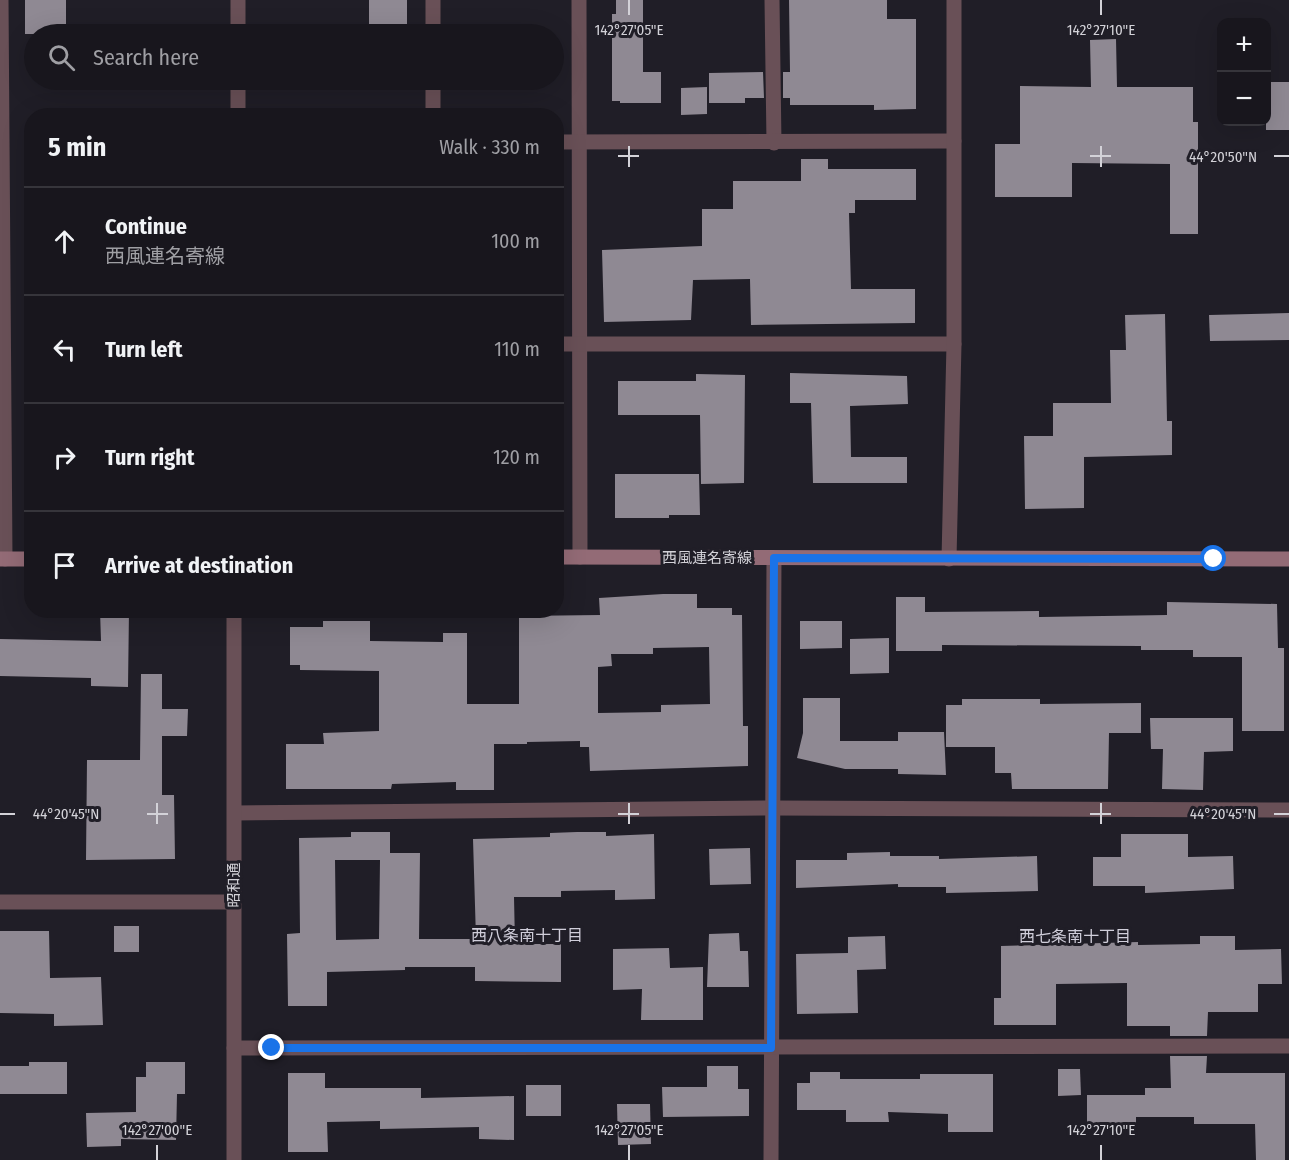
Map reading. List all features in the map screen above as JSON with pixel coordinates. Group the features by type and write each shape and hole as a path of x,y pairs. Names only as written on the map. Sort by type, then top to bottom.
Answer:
{"main road":[{"name":"西風連名寄線","path":"564,557 1289,559"},
{"path":"2,559 24,559"}],"street":[{"path":"1,0 2,559"},
{"path":"238,0 238,24"},
{"path":"433,0 433,24"},
{"path":"579,0 580,557"},
{"path":"772,0 774,143"},
{"path":"949,559 954,344 954,0"},
{"path":"238,90 238,108"},
{"path":"433,90 433,108"},
{"path":"564,142 954,141"},
{"path":"564,344 954,344"},
{"path":"771,1160 774,558"},
{"name":"昭和通","path":"234,618 234,1160"},
{"path":"235,813 772,808 1289,810"},
{"path":"0,902 234,902"},
{"path":"234,1048 1289,1046"}],"building":[{"path":"25,0 66,0 66,24 25,24"},
{"path":"369,0 407,0 407,24 369,24"},
{"path":"616,0 643,0 643,72 661,72 661,103 612,101 612,14 616,14"},
{"path":"789,0 887,0 887,19 916,19 916,109 874,110 874,105 790,105 790,98 783,98 783,72 790,72"},
{"path":"1116,39 1117,87 1193,87 1193,122 1198,122 1198,234 1170,234 1170,164 1072,163 1072,197 995,197 995,144 1020,144 1020,86 1091,87 1090,40"},
{"path":"763,72 764,98 745,98 745,103 709,103 709,73"},
{"path":"1271,82 1289,82 1289,130 1266,130 1266,126 1271,126"},
{"path":"707,87 707,114 681,115 681,88"},
{"path":"801,159 828,159 828,169 916,169 916,200 855,200 855,213 849,213 851,289 915,289 915,323 751,325 750,279 693,280 691,320 604,322 602,250 702,246 702,209 733,209 733,181 801,181"},
{"path":"1289,313 1289,340 1210,341 1209,315"},
{"path":"1165,314 1167,421 1172,421 1172,455 1084,457 1084,508 1025,509 1024,436 1053,436 1053,403 1111,403 1110,350 1126,350 1125,315"},
{"path":"790,373 907,376 908,404 850,406 851,457 907,457 907,483 813,483 811,403 790,403"},
{"path":"696,374 745,375 744,483 701,484 700,415 618,415 618,381 696,381"},
{"path":"615,474 699,474 700,515 669,515 669,518 615,518"},
{"path":"697,594 697,608 732,608 732,615 742,615 743,726 748,726 748,766 590,771 589,747 580,747 580,741 527,742 527,744 494,744 494,790 456,790 456,782 392,784 391,789 286,789 286,744 324,744 323,733 379,731 379,671 300,670 300,665 290,665 290,627 323,627 323,621 370,621 370,641 443,642 443,633 467,633 467,704 519,704 519,618 600,615 599,598","holes":["709,647 710,704 661,705 661,712 598,713 598,667 612,666 611,654 653,654 653,648"]},
{"path":"896,597 925,597 925,612 1039,611 1039,617 1167,615 1167,602 1277,604 1278,648 1284,648 1284,731 1242,731 1242,657 1193,657 1193,650 1141,650 1141,646 942,645 942,651 896,651"},
{"path":"100,618 129,618 128,687 91,686 91,678 0,676 0,639 101,641"},
{"path":"800,621 842,621 842,648 800,649"},
{"path":"889,638 889,673 850,674 850,639"},
{"path":"141,674 162,674 162,709 188,709 187,736 162,736 162,795 174,795 175,859 86,860 87,760 140,760"},
{"path":"803,698 840,698 840,741 898,741 898,732 944,732 946,775 898,774 898,769 845,769 797,758 803,733"},
{"path":"962,699 1040,699 1040,704 1141,703 1141,733 1109,733 1108,789 1012,789 1011,773 995,773 995,747 946,747 946,705 962,705"},
{"path":"1150,718 1233,718 1233,751 1204,752 1203,790 1162,789 1163,749 1151,749"},
{"path":"351,832 390,832 390,853 420,853 419,939 476,939 473,839 550,837 550,833 577,832 606,832 606,836 654,834 655,899 615,900 615,890 561,891 561,897 514,897 515,944 561,944 561,982 475,981 475,967 405,967 405,970 327,972 327,1006 288,1006 287,934 300,933 299,838 351,837","holes":["335,860 380,860 379,939 336,940"]},
{"path":"1121,834 1188,834 1188,857 1233,856 1234,889 1145,893 1145,886 1093,886 1093,857 1121,857"},
{"path":"750,848 751,884 710,885 709,849"},
{"path":"890,852 890,856 939,856 939,859 1037,856 1038,891 946,893 946,887 898,887 898,884 796,888 796,860 847,860 847,853"},
{"path":"114,926 139,926 139,952 114,952"},
{"path":"0,931 49,931 50,978 101,977 103,1025 54,1026 54,1014 0,1013"},
{"path":"739,933 740,951 748,951 749,987 707,987 709,934"},
{"path":"885,936 886,969 857,970 858,1013 797,1014 796,954 848,953 848,937"},
{"path":"1200,936 1235,936 1235,950 1281,949 1282,984 1258,984 1258,1012 1208,1012 1207,1036 1170,1036 1170,1026 1127,1026 1127,983 1056,984 1056,1025 994,1025 994,998 1001,998 1001,946 1138,942 1138,945 1200,944"},
{"path":"669,948 670,968 703,967 703,1020 641,1020 642,989 613,990 613,949"},
{"path":"1170,1056 1207,1056 1206,1073 1285,1073 1285,1160 1256,1160 1255,1124 1194,1124 1194,1117 1136,1117 1136,1123 1087,1124 1087,1095 1145,1095 1145,1088 1171,1088"},
{"path":"29,1062 67,1062 67,1094 0,1094 0,1066 29,1066"},
{"path":"146,1062 185,1062 185,1094 177,1094 176,1140 121,1139 121,1146 87,1147 86,1113 136,1112 136,1077 146,1077"},
{"path":"707,1066 738,1066 738,1089 749,1089 749,1116 663,1117 662,1087 707,1087"},
{"path":"1058,1069 1080,1069 1081,1095 1058,1096"},
{"path":"810,1072 840,1072 840,1079 920,1079 920,1074 993,1074 993,1132 948,1132 948,1114 888,1112 889,1122 846,1122 846,1110 797,1110 797,1083 810,1083"},
{"path":"288,1073 325,1073 325,1088 421,1088 421,1098 514,1096 514,1140 479,1139 479,1127 380,1129 380,1121 327,1122 328,1152 288,1152"},
{"path":"526,1085 561,1085 561,1116 526,1116"},
{"path":"617,1104 650,1104 651,1144 618,1145"}],"district":[{"name":"西八条南十丁目","path":"527,935"},
{"name":"西七条南十丁目","path":"1075,936"}],"route":[{"path":"272,1048 771,1048 774,558 1214,559"}]}
